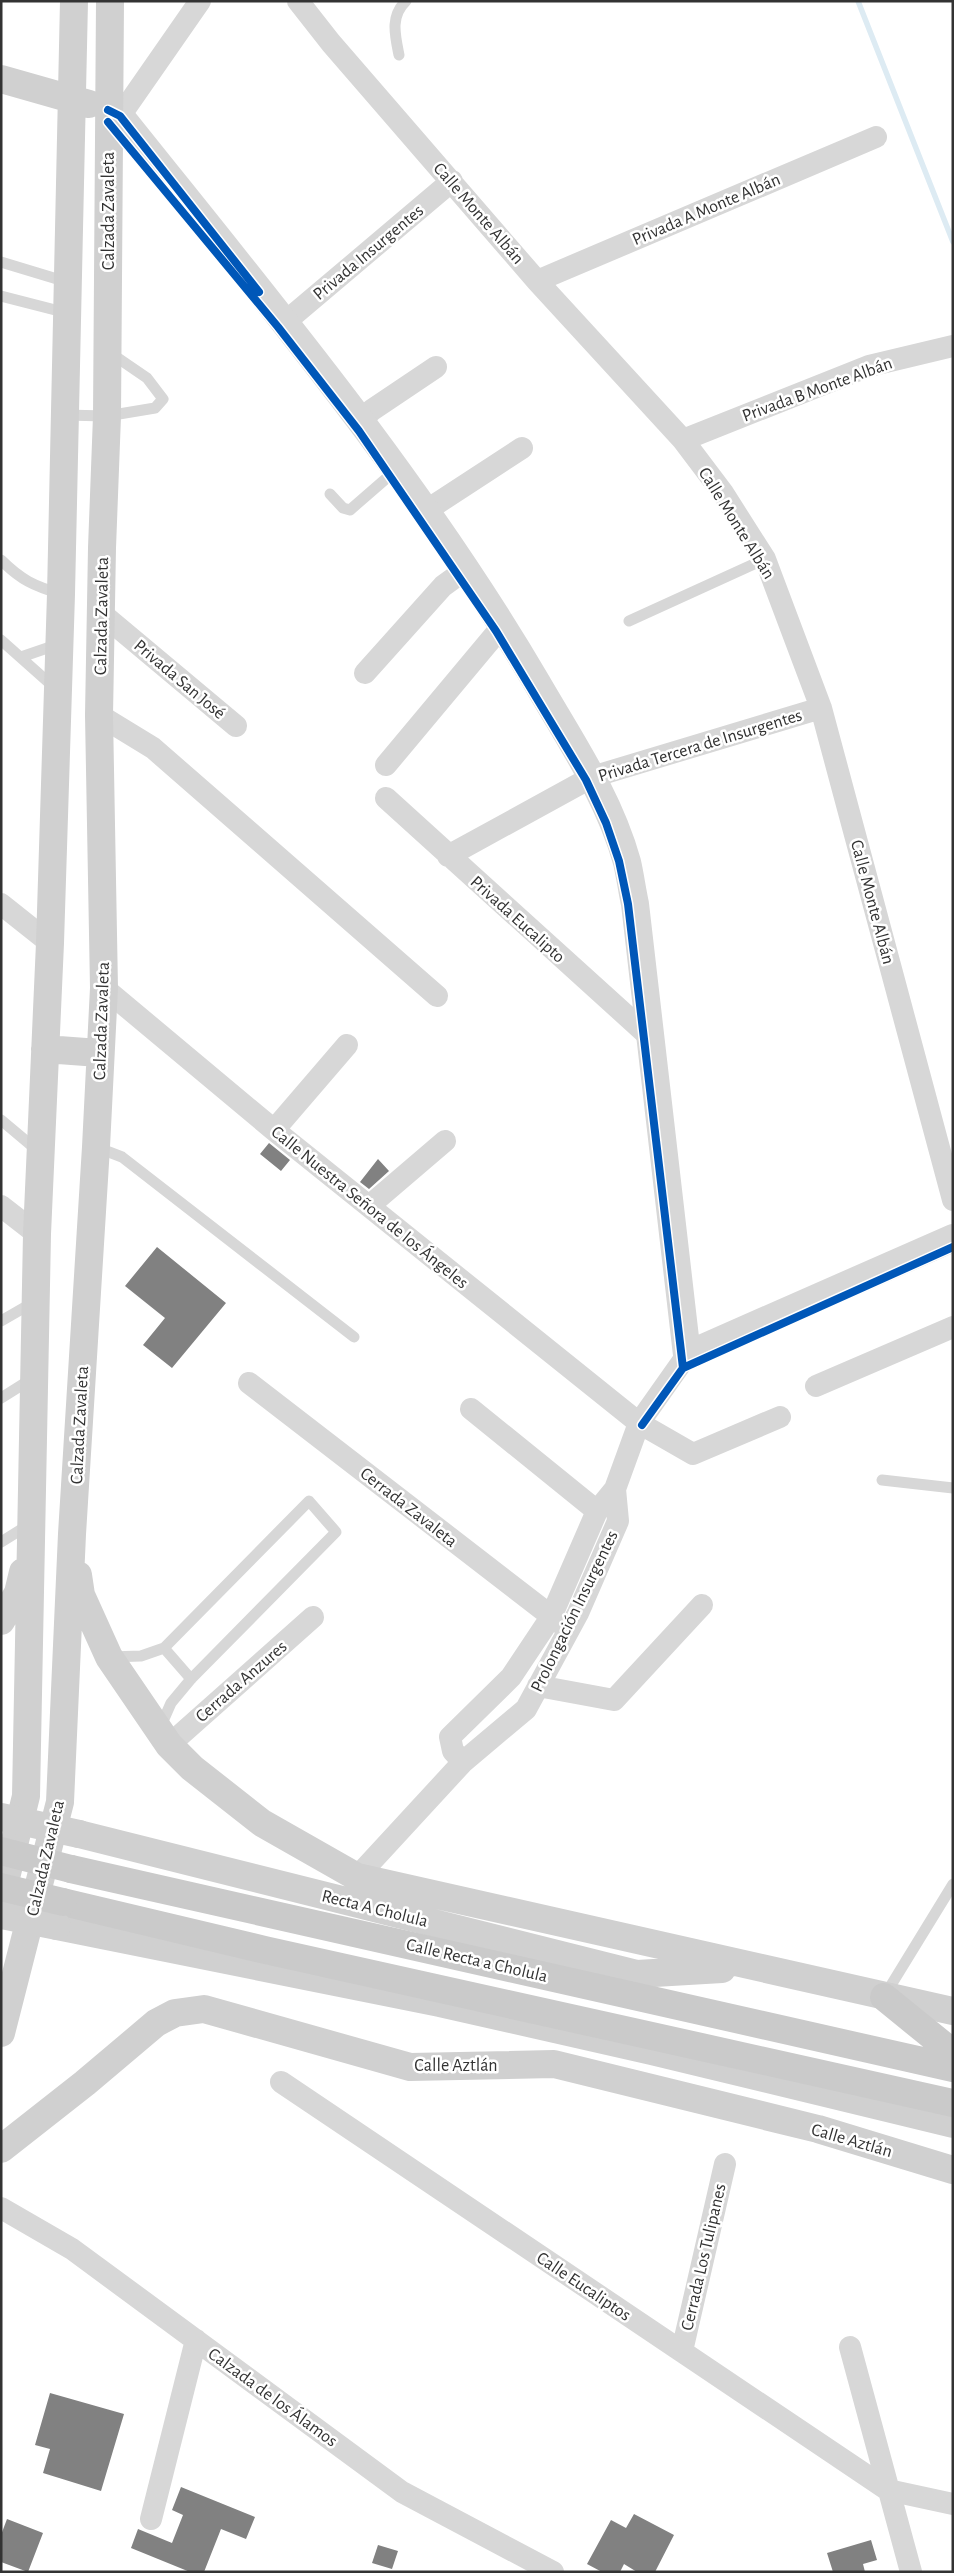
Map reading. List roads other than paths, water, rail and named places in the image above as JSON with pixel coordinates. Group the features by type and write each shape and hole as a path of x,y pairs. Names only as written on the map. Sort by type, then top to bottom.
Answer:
{"main road":[{"name":"Calzada Zavaleta","path":"1,1898 26,1796 37,1234 50,943 61,594 74,1"},
{"name":"Calzada Zavaleta","path":"1,2032 60,1802 72,1534 96,1147 99,1053 104,988 99,715 114,113 110,1"},
{"path":"1,79 114,113"},
{"path":"44,1049 99,1053"},
{"path":"1,1621 18,1592 31,1532"},
{"path":"72,1534 81,1595 108,1657 164,1738 192,1768 262,1823 357,1877 953,2011"},
{"name":"Recta A Cholula","path":"1,1817 79,1834 637,1974 751,1967"},
{"name":"Calle Recta a Cholula","path":"1,1851 71,1869 953,2068"},
{"name":"Calle Recta a Cholula","path":"1,1887 60,1914 265,1950 953,2103"},
{"path":"1,1915 60,1914 652,2051 953,2124"},
{"path":"884,1996 953,2053"},
{"name":"Calle Aztlán","path":"1,2149 85,2083 156,2023 175,2013 204,2009 410,2067 554,2064 818,2129 953,2170"},
{"path":"652,2051 709,2103"},
{"path":"818,2129 898,2112"}],"street":[{"path":"200,1 114,113 361,420 503,624 592,777 613,822 627,862 635,904 687,1355 953,1238"},
{"name":"Calle Monte Albán","path":"298,1 331,43 537,281 683,440 723,493 764,559 821,708 953,1200"},
{"name":"Privada A Monte Albán","path":"537,281 876,137"},
{"name":"Privada Insurgentes","path":"284,323 452,181"},
{"name":"Privada B Monte Albán","path":"683,440 869,366 942,348"},
{"path":"361,420 372,410 436,366"},
{"path":"424,512 522,448"},
{"path":"365,673 443,586 465,570"},
{"name":"Privada San José","path":"101,614 236,726"},
{"path":"386,765 503,624"},
{"name":"Privada Tercera de Insurgentes","path":"448,856 592,777 821,708"},
{"path":"99,715 153,748 436,996"},
{"name":"Privada Eucalipto","path":"386,798 651,1038"},
{"path":"1,904 50,943"},
{"name":"Calle Nuestra Señora de los Ángeles","path":"104,988 274,1130 639,1423 693,1454 780,1417"},
{"path":"274,1130 347,1045"},
{"path":"369,1206 445,1141"},
{"path":"1,1206 37,1234"},
{"path":"816,1386 953,1327"},
{"name":"Prolongación Insurgentes","path":"357,1877 463,1762 526,1709 538,1686 597,1511 616,1489 639,1423 687,1355"},
{"name":"Cerrada Zavaleta","path":"249,1383 560,1623"},
{"path":"471,1409 597,1511"},
{"name":"Prolongación Insurgentes","path":"463,1762 453,1751 450,1737 511,1677 560,1623 618,1521 616,1489"},
{"path":"538,1686 614,1700 702,1605"},
{"name":"Cerrada Anzures","path":"164,1738 313,1618"},
{"name":"Calle Eucaliptos","path":"281,2082 888,2490"},
{"name":"Cerrada Los Tulipanes","path":"682,2351 725,2164"},
{"name":"Calzada de los Álamos","path":"1,2208 72,2248 402,2492 553,2572"},
{"path":"151,2520 196,2340"},
{"path":"850,2347 911,2572"},
{"path":"888,2490 953,2504"}],"lane":[{"path":"399,54 393,28 398,8 406,1"},
{"path":"1,262 68,282"},
{"path":"1,296 67,313"},
{"path":"64,415 107,416 155,408 163,399 147,378 107,350"},
{"path":"330,494 343,508 350,510 396,470"},
{"path":"629,621 764,559"},
{"path":"1,560 15,574 33,585 61,594"},
{"path":"1,640 57,690"},
{"path":"21,657 59,644"},
{"path":"1,1120 41,1153"},
{"path":"96,1147 122,1157 354,1337"},
{"path":"1,1321 36,1301"},
{"path":"1,1398 34,1377"},
{"path":"882,1480 953,1488"},
{"path":"108,1657 141,1656 164,1648 309,1501 336,1532 191,1679 171,1703 164,1738"},
{"path":"1,1542 31,1532"},
{"path":"164,1648 191,1679"},
{"path":"884,1996 912,1948 950,1895 953,1884"}],"waterway":[{"path":"858,1 953,242"}]}
